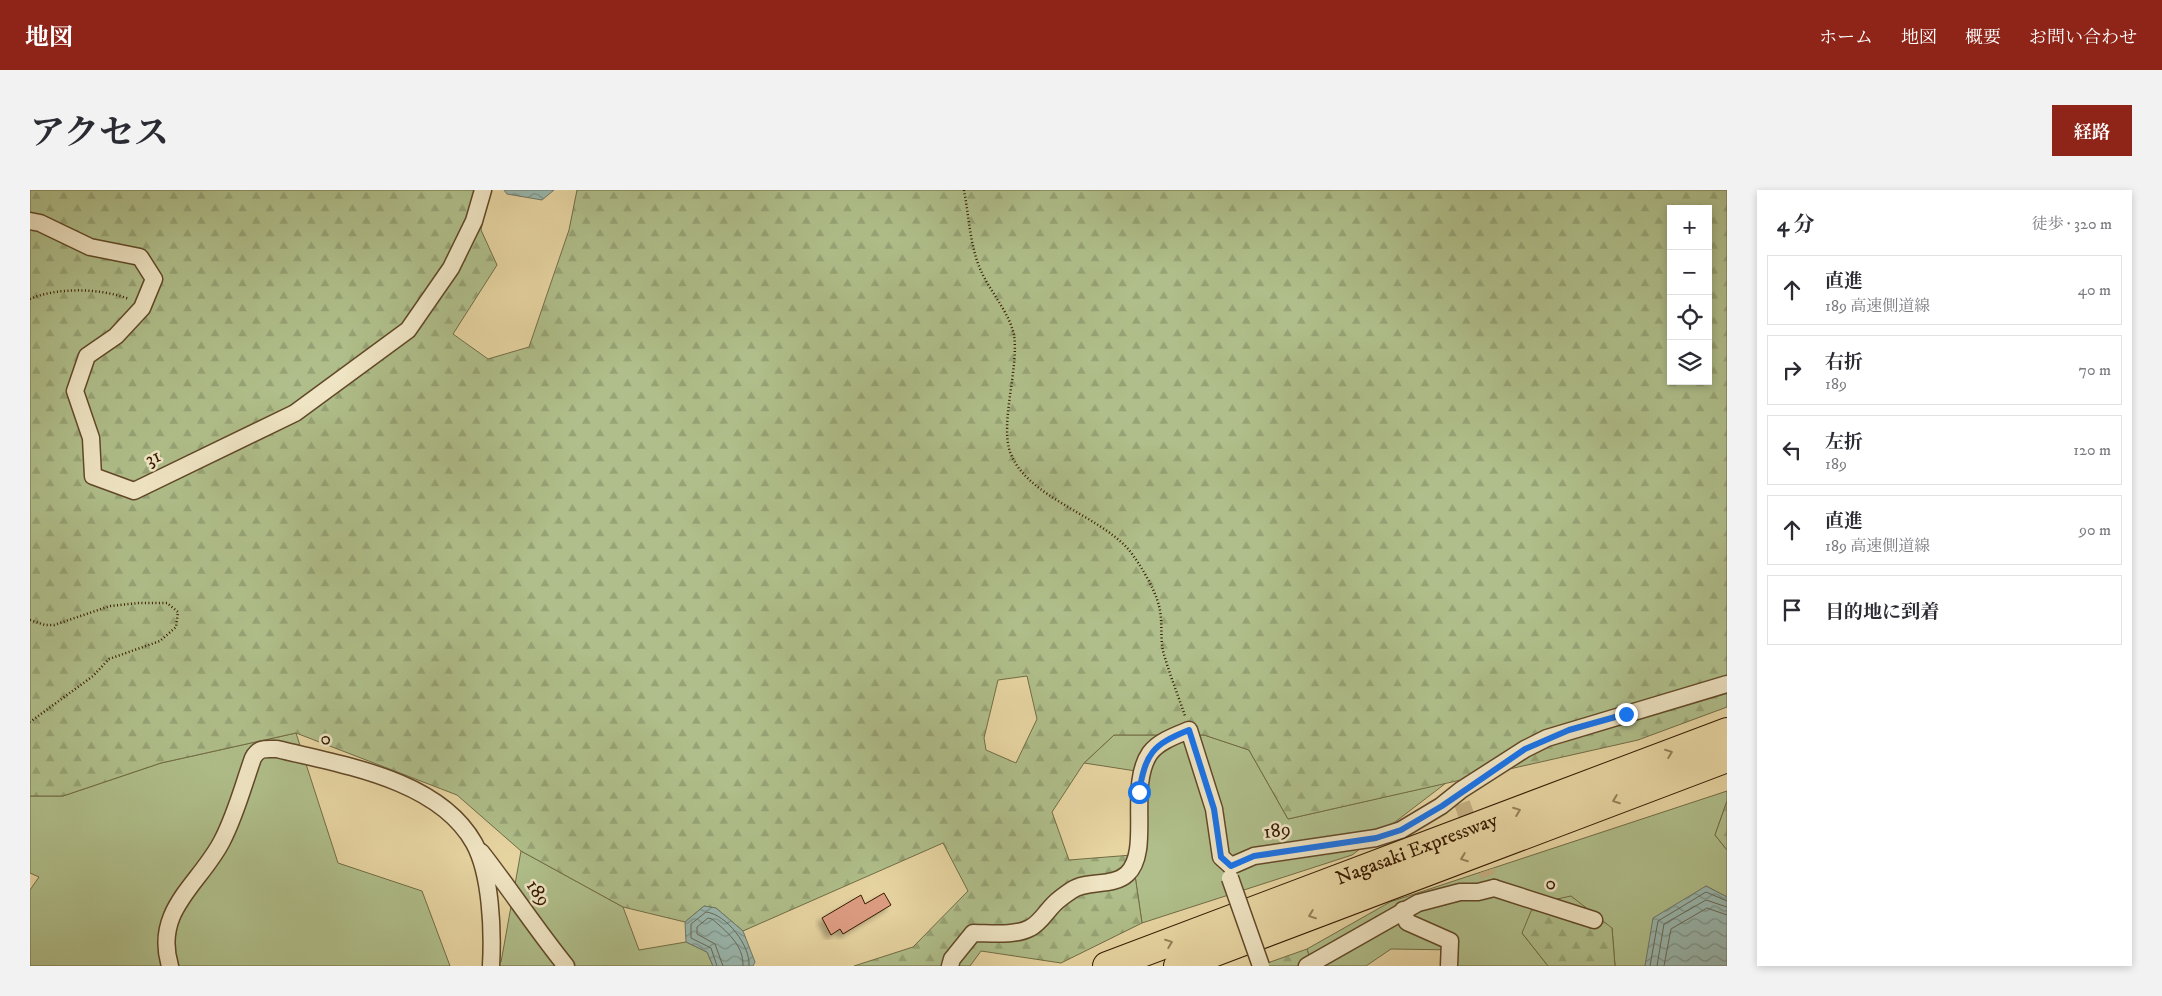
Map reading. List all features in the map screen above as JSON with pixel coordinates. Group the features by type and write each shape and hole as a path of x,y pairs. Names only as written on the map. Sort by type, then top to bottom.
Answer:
{"highway":[{"name":"Nagasaki Expressway","path":"1107,966 1727,732"},
{"name":"Nagasaki Expressway","path":"1178,966 1727,758"}],"street":[{"name":"31","path":"30,220 40,222 90,247 140,257 154,279 144,304 116,336 87,356 75,392 91,438 93,476 134,491 294,413 408,330 451,268 474,221 483,190"},
{"name":"189","path":"1231,872 1254,856 1376,838 1401,830 1442,806 1462,797 1525,749 1548,738 1727,684"},
{"path":"950,966 952,959 973,933 1021,931 1030,928 1038,922 1055,902 1075,888 1115,880 1126,875 1134,863 1139,847 1139,792 1145,764 1150,752 1189,730 1214,809 1221,857 1231,872 1261,966"},
{"name":"0","path":"170,966 167,952 167,935 172,913 222,842 236,811 253,758 257,751 264,748 278,749 358,768 400,783 426,797 450,814 465,829 475,844 486,879 492,939 491,966"},
{"name":"189","path":"475,844 517,898 540,934 566,966"},
{"name":"0","path":"1402,910 1418,903 1460,892 1478,892 1491,882 1594,920"},
{"path":"1307,966 1402,910 1407,922 1450,941 1449,966"}],"path":[{"path":"964,190 976,256 982,272 1005,313 1014,336 1008,430 1010,452 1035,485 1107,531 1128,548 1141,566 1159,606 1163,650 1189,730"},
{"path":"30,299 60,292 89,292 119,295 144,304"},
{"path":"30,620 45,625 54,625 110,606 139,603 167,603 178,612 176,626 160,641 109,659 93,676 30,722"}],"green space":[{"path":"30,190 489,190 481,230 497,265 453,334 488,359 529,347 569,230 577,190 1727,190 1727,707 1638,740 1288,819 1249,750 1204,735 1114,735 1084,763 1052,812 1069,860 1132,855 1142,923 1061,963 981,951 970,966 854,966 913,947 968,891 943,843 743,931 716,908 704,906 685,922 623,907 521,851 457,795 296,733 161,763 63,796 30,796","holes":["1027,676 1037,719 1016,763 986,750 984,738 998,680"]},
{"path":"296,733 338,863 422,891 450,966 30,966 30,890 39,877 30,873 30,796 63,796 161,763"},
{"path":"1114,735 1204,735 1249,750 1288,819 1446,783 1352,855 1142,923 1132,855 1136,771 1084,763"},
{"path":"1727,791 1727,801 1715,835 1727,850 1727,897 1706,886 1649,949 1645,966 1615,966 1612,928 1522,933 1548,966 1457,966 1458,950 1391,949 1366,966 1312,966 1307,949 1390,902"},
{"path":"1727,801 1727,850 1715,835"},
{"path":"521,851 623,907 639,950 686,942 707,952 713,966 487,966 501,962"},
{"path":"1571,896 1612,928 1615,966 1548,966 1522,933 1534,904"},
{"path":"1307,949 1312,966 1259,966"}],"water":[{"path":"504,190 554,190 542,200 507,194"},
{"path":"1706,886 1727,897 1727,966 1645,966 1653,918"},
{"path":"704,906 716,908 743,931 755,962 753,966 713,966 707,952 686,942 685,922"}],"building":[{"path":"884,893 891,905 843,934 840,929 831,935 822,918 861,895 865,904"}],"tunnel":[{"path":"1462,803 1488,876"}],"route":[{"path":"1139,792 1141,778 1150,752 1173,737 1189,730 1214,809 1221,857 1231,866 1254,856 1376,838 1401,830 1442,806 1461,790 1525,749 1569,730 1626,714"}]}
